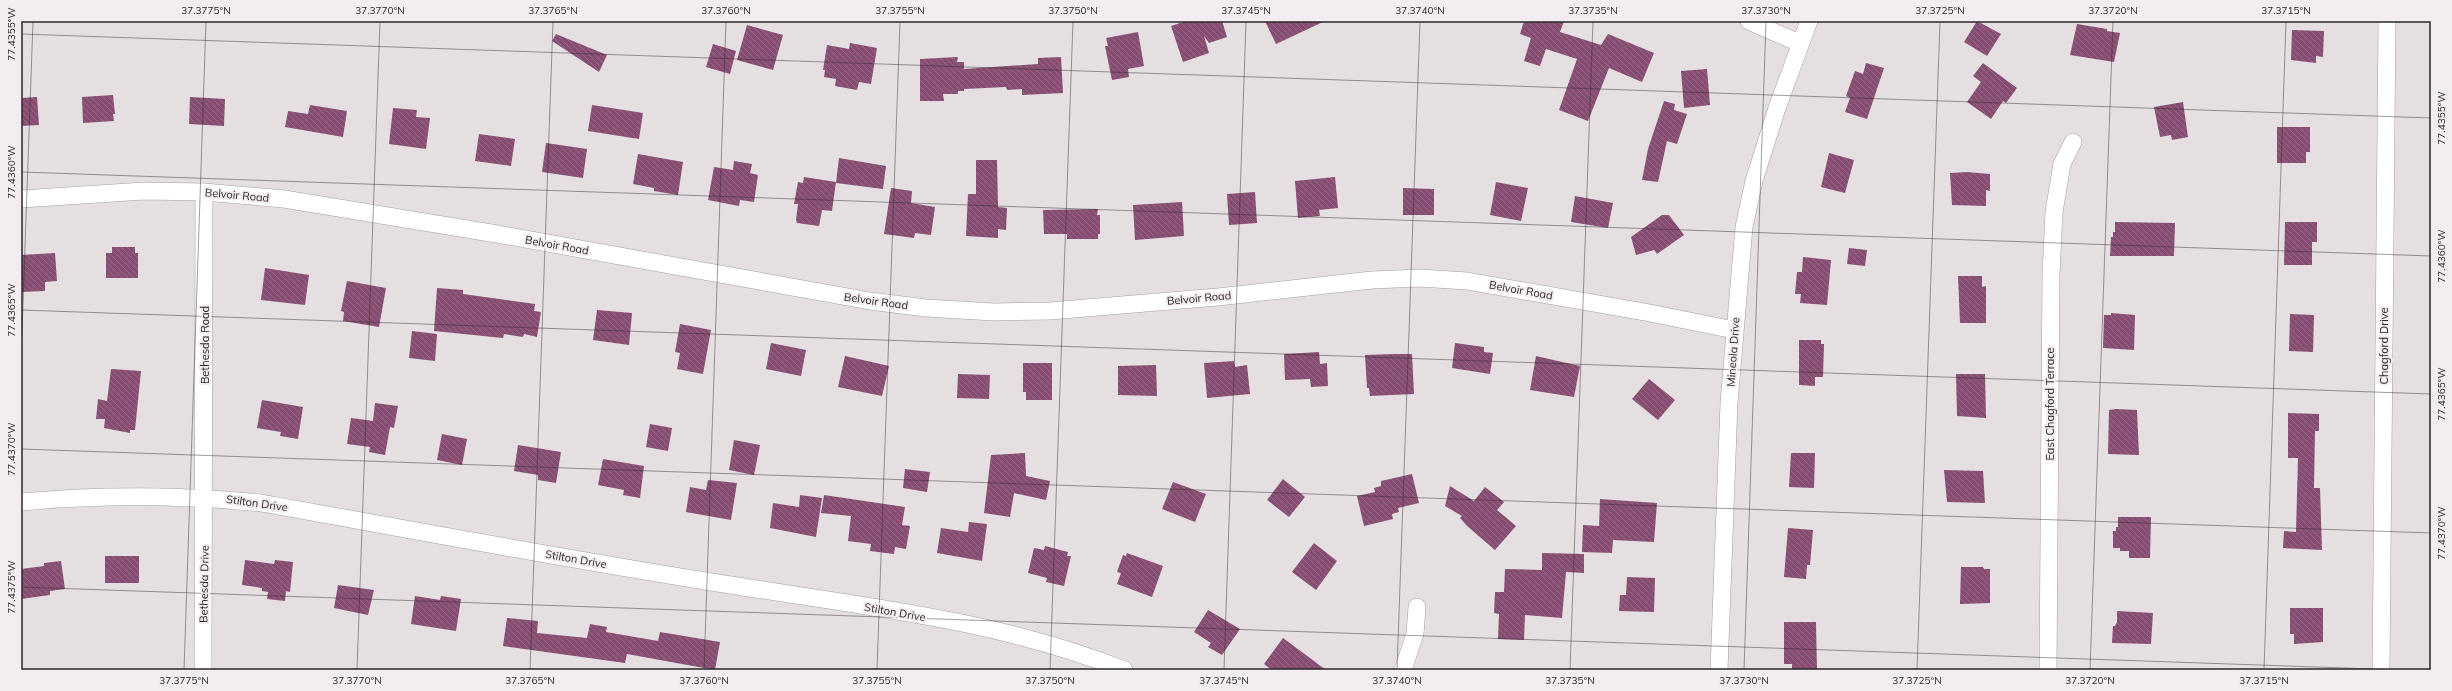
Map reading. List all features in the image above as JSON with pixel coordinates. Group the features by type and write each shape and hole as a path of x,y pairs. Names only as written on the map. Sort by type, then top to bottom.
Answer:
{"street":[{"path":"1748,21 1799,43"},
{"name":"Mineola Drive","path":"1719,670 1734,330 1744,227 1754,181 1799,43 1809,21"},
{"name":"Chagford Drive","path":"2381,670 2387,21"},
{"name":"East Chagford Terrace","path":"2048,670 2051,282 2054,212 2062,164 2073,142"},
{"name":"Belvoir Road","path":"21,199 144,191 204,192 284,199 497,234 870,301 926,308 994,312 1050,311 1218,297 1372,280 1420,278 1467,281 1650,313 1734,330"},
{"name":"Bethesda Road","path":"204,192 205,497"},
{"name":"Stilton Drive","path":"21,502 149,495 205,497 261,503 617,567 953,622 1095,658 1124,670"},
{"name":"Bethesda Drive","path":"203,670 205,497"},
{"path":"1403,670 1415,634 1417,607"}],"building":[{"path":"1186,21 1222,21 1227,37 1209,43 1204,36 1209,53 1183,62 1171,26"},
{"path":"1265,21 1325,21 1276,44"},
{"path":"1524,21 1564,21 1560,32 1601,45 1608,34 1654,53 1642,82 1609,68 1588,121 1559,110 1577,59 1546,49 1540,66 1524,61 1531,38 1520,34"},
{"path":"1977,21 2001,34 1987,56 1964,42"},
{"path":"2077,24 2107,29 2107,31 2120,33 2114,62 2070,55"},
{"path":"747,25 783,35 773,70 737,60"},
{"path":"2292,30 2324,31 2323,57 2316,56 2316,63 2291,60"},
{"path":"1138,32 1144,66 1128,69 1129,77 1112,80 1105,46 1108,46 1106,38"},
{"path":"556,34 607,55 599,72 552,41"},
{"path":"850,43 877,48 871,84 859,82 857,90 835,86 836,79 824,77 825,70 823,70 827,45 849,49"},
{"path":"713,44 736,51 730,74 706,67"},
{"path":"958,57 957,62 964,62 964,69 1038,64 1038,58 1061,57 1063,93 1022,95 1022,89 1007,90 1006,87 964,89 964,91 958,91 958,94 943,94 944,101 920,101 920,59"},
{"path":"1866,63 1884,68 1867,119 1845,112 1850,98 1846,96 1855,71 1863,74"},
{"path":"1983,63 2017,88 2006,103 2003,101 1991,119 1967,102 1981,82 1973,76"},
{"path":"1707,69 1710,105 1684,108 1681,71"},
{"path":"113,95 115,114 113,114 114,121 83,123 82,97"},
{"path":"37,97 39,125 21,126 21,98"},
{"path":"190,97 225,99 224,126 189,124"},
{"path":"1664,101 1675,104 1674,110 1687,114 1677,144 1667,141 1658,182 1642,180 1648,149"},
{"path":"2183,102 2188,137 2172,140 2171,135 2160,137 2154,107"},
{"path":"310,105 347,111 343,137 285,127 288,111 308,114"},
{"path":"592,105 643,113 639,139 588,131"},
{"path":"393,108 417,110 416,117 430,118 426,149 389,144"},
{"path":"2277,127 2310,127 2310,152 2306,152 2306,163 2277,163"},
{"path":"479,134 515,139 511,166 475,161"},
{"path":"546,143 587,149 583,178 542,172"},
{"path":"1829,153 1854,160 1845,193 1821,187"},
{"path":"638,154 683,162 678,195 654,191 654,188 633,184"},
{"path":"839,158 886,166 883,189 836,183"},
{"path":"976,160 997,160 998,207 1007,208 1006,230 998,229 998,238 966,236 968,194 976,194"},
{"path":"734,161 752,164 750,173 758,175 754,202 740,200 739,206 708,200 714,167 733,170"},
{"path":"1967,172 1990,174 1990,191 1986,190 1986,206 1952,205 1950,173"},
{"path":"804,177 836,182 832,211 822,210 819,226 797,223 796,220 798,204 794,204 798,182 803,183"},
{"path":"1335,177 1338,208 1319,210 1320,216 1298,218 1295,181"},
{"path":"1496,182 1528,188 1521,221 1490,215"},
{"path":"891,188 912,191 911,203 935,207 931,235 915,233 914,238 884,234"},
{"path":"1403,188 1434,189 1434,215 1403,215"},
{"path":"1255,192 1257,223 1229,225 1227,194"},
{"path":"1575,196 1613,203 1608,228 1571,222"},
{"path":"1182,202 1184,236 1135,240 1133,205"},
{"path":"1098,209 1097,215 1100,215 1100,234 1098,234 1098,239 1067,239 1067,234 1044,234 1043,210"},
{"path":"1662,215 1669,215 1684,235 1657,254 1654,250 1636,255 1631,237"},
{"path":"2115,222 2175,223 2174,256 2110,256 2111,237 2113,237 2113,232 2115,232"},
{"path":"2285,222 2317,222 2317,242 2312,242 2312,265 2284,265"},
{"path":"112,247 135,247 135,253 138,253 138,278 106,278 106,253 112,253"},
{"path":"1849,248 1867,250 1865,266 1847,264"},
{"path":"55,253 57,281 45,282 45,291 22,292 21,255"},
{"path":"1803,257 1831,260 1827,305 1800,303 1801,294 1795,294 1797,272 1802,272"},
{"path":"265,268 309,275 305,305 261,300"},
{"path":"1958,276 1982,276 1982,287 1986,286 1986,323 1960,323"},
{"path":"347,281 386,288 379,327 343,321 344,312 341,311"},
{"path":"437,288 463,290 463,294 535,304 534,311 541,312 537,337 524,334 523,337 504,334 503,338 434,331"},
{"path":"597,310 632,313 629,345 593,340"},
{"path":"2111,313 2135,315 2134,350 2103,348 2104,315 2111,315"},
{"path":"2290,314 2314,315 2313,352 2289,351"},
{"path":"680,324 711,330 703,374 677,369 680,353 675,352"},
{"path":"412,331 437,334 435,361 409,358"},
{"path":"1799,340 1821,340 1821,344 1824,344 1823,377 1815,377 1815,386 1799,385"},
{"path":"771,343 806,350 801,376 766,369"},
{"path":"1455,343 1484,347 1484,352 1493,353 1490,374 1452,368"},
{"path":"1319,352 1320,364 1327,363 1328,386 1311,387 1310,379 1285,380 1284,354"},
{"path":"1412,354 1414,394 1370,396 1369,388 1367,388 1365,355"},
{"path":"845,356 889,366 882,396 838,387"},
{"path":"1536,356 1580,366 1574,397 1530,390"},
{"path":"1234,361 1235,367 1247,365 1250,394 1207,398 1204,363"},
{"path":"1023,363 1052,363 1052,400 1026,400 1026,392 1023,392"},
{"path":"1156,365 1157,396 1118,395 1118,366"},
{"path":"111,369 141,371 135,430 130,430 130,433 104,428 105,419 96,419 98,399 107,401"},
{"path":"958,374 990,375 989,399 957,398"},
{"path":"1956,374 1985,374 1986,418 1957,416"},
{"path":"1649,379 1675,400 1658,420 1632,399"},
{"path":"262,400 303,407 298,439 280,436 281,432 257,428"},
{"path":"375,403 398,406 394,428 390,427 385,455 369,452 370,447 347,444 351,418 373,421"},
{"path":"2109,410 2137,410 2139,455 2108,454"},
{"path":"2288,413 2319,414 2319,431 2315,431 2314,488 2320,488 2322,550 2283,548 2284,531 2296,532 2298,458 2288,458"},
{"path":"650,424 672,428 668,451 646,447"},
{"path":"442,434 467,439 462,465 437,460"},
{"path":"734,440 760,445 754,475 729,470"},
{"path":"518,445 561,452 556,483 538,480 538,475 514,471"},
{"path":"1025,453 1026,476 1050,481 1046,500 1014,493 1010,517 984,513 991,455"},
{"path":"1791,453 1815,453 1814,488 1789,487"},
{"path":"603,459 644,466 640,498 623,495 624,490 598,485"},
{"path":"905,469 930,472 927,492 903,488"},
{"path":"1944,470 1983,471 1985,503 1947,502"},
{"path":"1412,474 1419,503 1398,508 1399,512 1392,514 1393,519 1364,526 1357,496 1375,492 1374,488 1381,486 1381,481"},
{"path":"1283,479 1305,497 1289,517 1267,500"},
{"path":"708,480 737,483 731,520 686,512 690,487 706,490"},
{"path":"1173,482 1206,494 1195,522 1162,509"},
{"path":"1450,486 1474,501 1485,487 1504,502 1497,510 1516,526 1495,550 1467,526 1460,518 1462,516 1445,506"},
{"path":"800,495 822,498 816,537 770,528 773,503 799,507"},
{"path":"824,495 905,507 902,525 910,526 906,549 895,547 894,554 870,551 871,544 848,541 851,516 821,513"},
{"path":"1600,499 1657,503 1654,542 1613,540 1612,553 1582,552 1583,525 1599,526"},
{"path":"2118,517 2151,517 2150,558 2129,558 2129,551 2120,551 2120,548 2113,548 2113,531 2116,531 2116,527 2118,527"},
{"path":"969,522 987,524 982,561 937,553 941,528 968,532"},
{"path":"1788,528 1813,530 1810,565 1807,565 1806,579 1784,577"},
{"path":"1314,543 1337,561 1316,590 1292,572"},
{"path":"1045,546 1068,552 1067,556 1071,556 1064,586 1046,582 1047,578 1028,573 1034,548 1044,550"},
{"path":"1127,553 1163,566 1152,597 1117,584 1121,573 1117,572 1123,555 1126,556"},
{"path":"1542,553 1584,554 1584,573 1566,572 1562,618 1525,615 1524,640 1498,639 1499,614 1494,613 1495,592 1504,592 1505,569 1542,570"},
{"path":"105,556 139,556 139,583 105,583"},
{"path":"245,560 274,564 275,560 293,562 290,592 286,591 285,601 267,599 268,592 262,591 262,588 242,585"},
{"path":"61,561 65,589 50,591 50,595 21,599 21,569 44,566 44,563"},
{"path":"1961,567 1983,567 1984,569 1990,569 1990,603 1960,604"},
{"path":"1627,577 1655,578 1654,612 1619,611 1620,595 1626,595"},
{"path":"338,585 374,590 368,615 334,608"},
{"path":"415,596 440,600 441,596 461,599 456,631 411,624"},
{"path":"2290,608 2323,608 2323,642 2294,644 2294,634 2290,634"},
{"path":"1208,610 1240,629 1222,655 1208,647 1211,643 1194,632"},
{"path":"2117,611 2153,613 2151,644 2112,643 2113,626 2115,626 2117,622"},
{"path":"507,618 538,621 537,633 587,638 590,624 607,627 606,632 658,641 660,632 720,642 715,670 627,654 625,663 503,646"},
{"path":"1784,622 1816,622 1817,670 1792,670 1792,664 1784,664"},
{"path":"1283,638 1326,670 1272,670 1264,664"}]}
